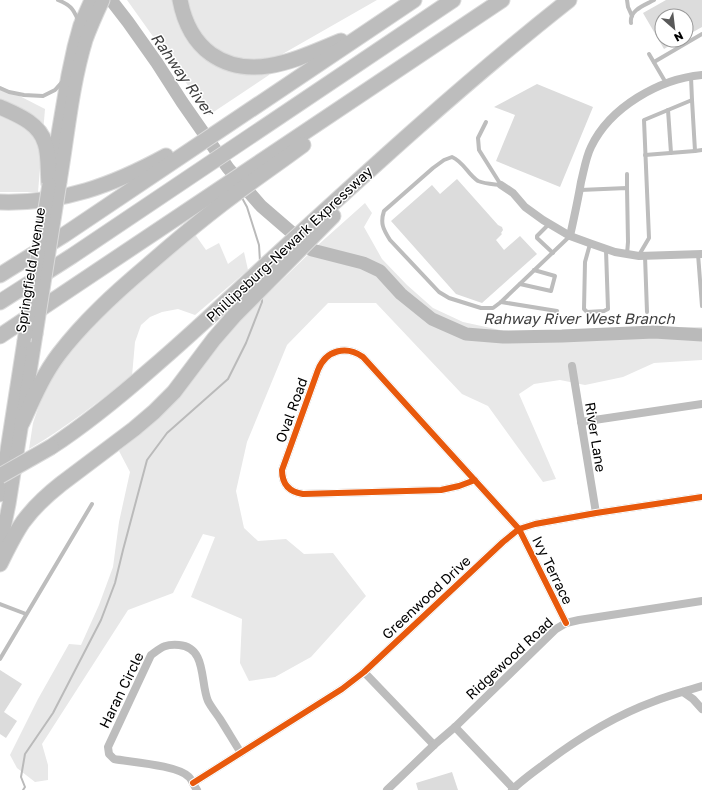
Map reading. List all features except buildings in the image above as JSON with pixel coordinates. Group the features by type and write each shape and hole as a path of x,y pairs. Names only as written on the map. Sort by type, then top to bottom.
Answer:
{"highway":[{"path":"180,0 186,23 200,44 206,50 223,61 238,66 257,68 282,63 368,30"},
{"path":"0,275 64,235 186,150 203,142 414,0"},
{"path":"0,302 453,0"},
{"path":"0,336 218,199 250,176 373,95 426,51 502,0"},
{"path":"0,564 23,523 36,507 52,491 134,429 174,392 225,326 306,236 367,183 422,122 569,0"},
{"path":"0,107 30,122 39,131 45,142 55,183"},
{"path":"0,202 38,200 76,194 107,184 142,169 176,151 186,150"},
{"path":"22,423 46,372 63,348 112,296 185,233 218,199"},
{"name":"Phillipsburg-Newark Expressway","path":"0,476 50,447 82,425 130,388 250,280 306,236"}],"main road":[{"name":"Springfield Avenue","path":"0,548 9,504 36,334 68,75 80,25 95,1"},
{"name":"Springfield Avenue","path":"0,495 24,341 76,84 87,39 96,15 95,1"}],"street":[{"path":"570,236 585,162 590,147 609,120 636,99 666,83 682,78 702,75"},
{"path":"501,185 513,193 525,207 549,224 570,236 606,249 615,252 642,255 700,254"},
{"name":"Oval Road","path":"475,480 459,486 441,490 303,494 294,492 288,488 284,483 282,470 319,366 327,357 335,352 347,350 363,357 475,480 519,529"},
{"name":"River Lane","path":"572,366 596,513"},
{"path":"581,422 702,404"},
{"name":"Greenwood Drive","path":"195,787 241,753 342,689 364,672 503,542 519,529 535,524 596,513 702,497"},
{"name":"Ivy Terrace","path":"519,529 566,623"},
{"name":"Ridgewood Road","path":"387,790 455,727 556,628 566,623 579,620 702,601"},
{"name":"Haran Circle","path":"195,787 188,776 180,771 114,759 109,754 108,747 151,655 163,646 181,645 189,648 196,654 202,669 204,689 208,701 241,753"},
{"path":"364,672 434,746"},
{"path":"455,727 512,789 561,751 614,719 656,701 702,686"},
{"path":"684,692 702,709"}],"lane":[{"path":"58,0 70,6 75,12 80,25"},
{"path":"627,0 632,16"},
{"path":"631,23 630,19 636,10 654,0"},
{"path":"654,62 702,34"},
{"path":"649,54 666,83"},
{"path":"0,88 9,92 24,95 43,96 55,90 68,75"},
{"path":"691,77 695,151"},
{"path":"647,312 642,255 649,238 644,120 692,100"},
{"path":"668,110 671,153"},
{"path":"486,122 478,138 479,150 501,185"},
{"path":"645,155 702,150"},
{"path":"501,185 486,184 478,180 470,174 458,160 452,157 444,160 384,210 381,220 384,231 390,240 439,292 448,298 481,308 493,308 501,302 570,236"},
{"path":"627,174 627,254"},
{"path":"580,190 627,188"},
{"path":"549,224 537,236 537,238 553,252"},
{"path":"590,243 584,262 584,309 587,312 604,311 608,309 606,249"},
{"path":"700,254 702,306"},
{"path":"520,284 551,291 555,276 534,270"},
{"path":"501,302 556,311"},
{"path":"0,659 92,504"},
{"path":"0,604 26,614"}],"shaded area":[{"path":"127,0 377,0 272,60 269,75 209,115"},
{"path":"0,86 45,109 38,192 0,192"},
{"path":"365,203 372,213 364,227 382,259 407,285 433,308 463,322 500,330 537,334 665,327 702,327 702,360 654,363 623,377 585,385 560,380 534,384 519,394 556,479 543,482 488,406 462,394 376,303 328,303 287,345 247,442 236,491 244,528 258,541 286,539 304,554 333,553 366,596 311,657 275,677 249,681 240,663 242,619 191,597 215,537 203,534 173,593 128,610 42,744 48,765 48,780 35,782 17,768 10,755 38,699 69,644 81,645 99,605 113,567 119,522 130,472 119,451 146,427 222,338 318,245"},
{"path":"194,233 206,250 219,243 228,264 244,252 248,270 195,315 178,309 162,312 150,317 141,325 135,342 132,376 68,424 29,449 33,423 48,379 78,338 113,302"}],"waterway":[{"name":"Rahway River West Branch","path":"111,0 157,63 228,168 261,206 312,250 363,263 380,271 401,294 432,319 466,334 503,337 654,332 702,335"},
{"name":"Rahway River","path":"228,168 231,174"},
{"path":"241,196 247,207 259,245 260,262"},
{"path":"23,790 25,787 21,777 25,754 53,713 101,620 115,583 147,460 167,433 228,379 246,343 262,302 262,297"}],"cycle path":[{"path":"475,480 459,486 441,490 303,494 298,493 287,486 283,479 282,470 318,370 322,363 331,354 337,352 350,351 357,353 363,357 519,529 566,623"},
{"path":"193,783 342,689 364,672 503,542 519,529 535,524 596,513 702,497"}]}
